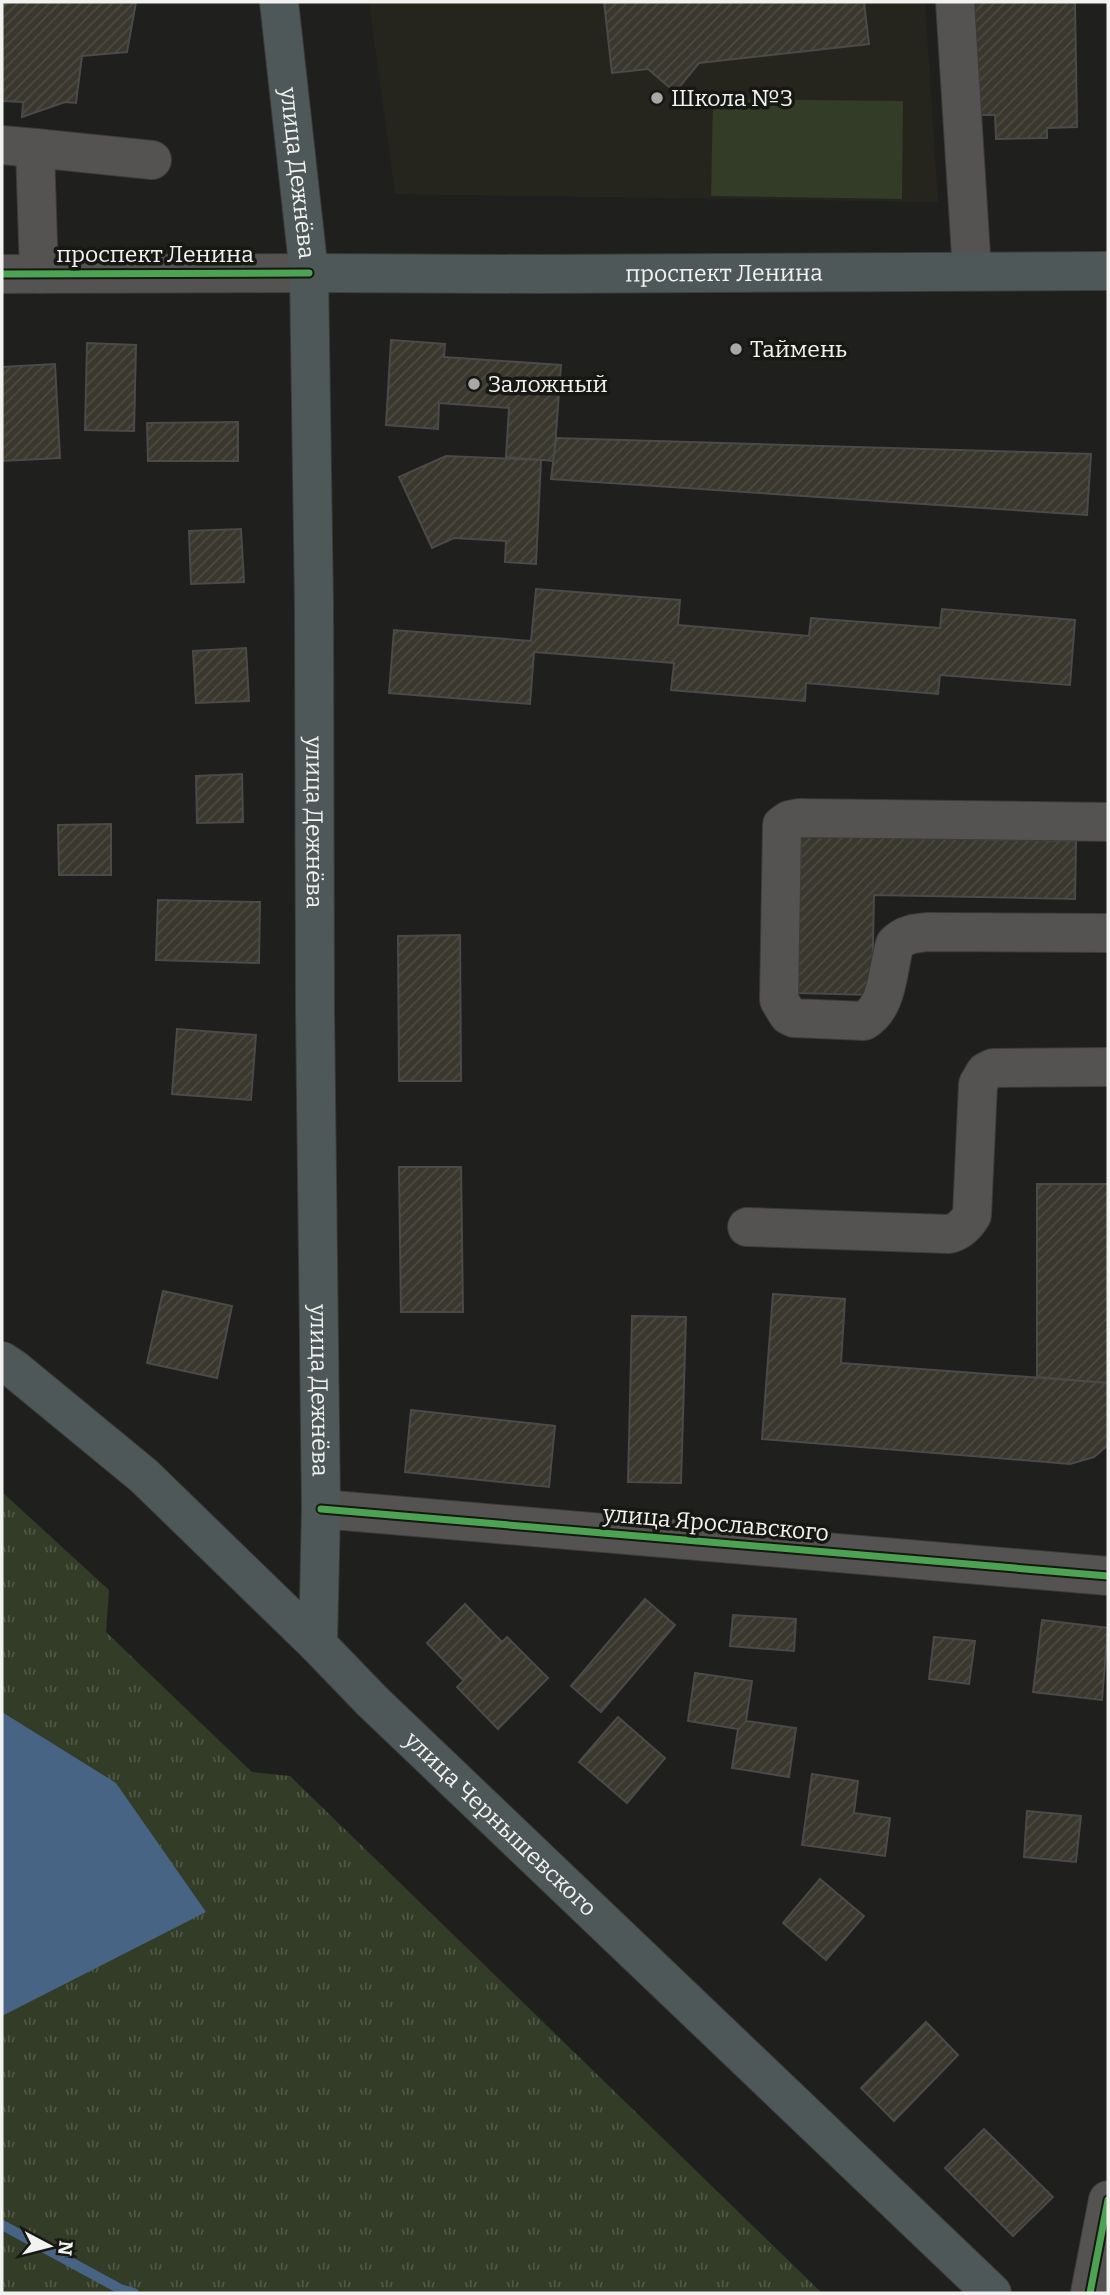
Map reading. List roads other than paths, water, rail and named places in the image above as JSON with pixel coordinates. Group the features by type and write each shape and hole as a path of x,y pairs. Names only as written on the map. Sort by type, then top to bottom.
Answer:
{"main road":[{"name":"улица Дежнёва","path":"279,2 309,273 321,1508 318,1645"},
{"name":"проспект Ленина","path":"309,273 1108,271"},
{"name":"улица Чернышевского","path":"2,1361 144,1476 372,1701 992,2293"}],"street":[{"path":"955,2 972,271"},
{"path":"20,274 18,147 152,160"},
{"name":"проспект Ленина","path":"20,274 309,273"},
{"path":"1108,822 789,820 782,825 779,1000 788,1015 794,1018 864,1021 873,1016 882,1000 895,944 900,938 911,934 1108,933"},
{"path":"747,1227 956,1233 972,1215 978,1084 985,1072 993,1068 1108,1067"},
{"name":"улица Ярославского","path":"321,1508 1108,1576"},
{"path":"1090,2293 1108,2200"}],"water":[{"path":"2,1712 116,1783 206,1912 2,2016"}],"waterway":[{"path":"2,2225 120,2289 134,2293"}],"place":[{"name":"Школа №3","path":"657,98"},
{"name":"Таймень","path":"736,349"},
{"name":"Заложный","path":"474,384"}]}
